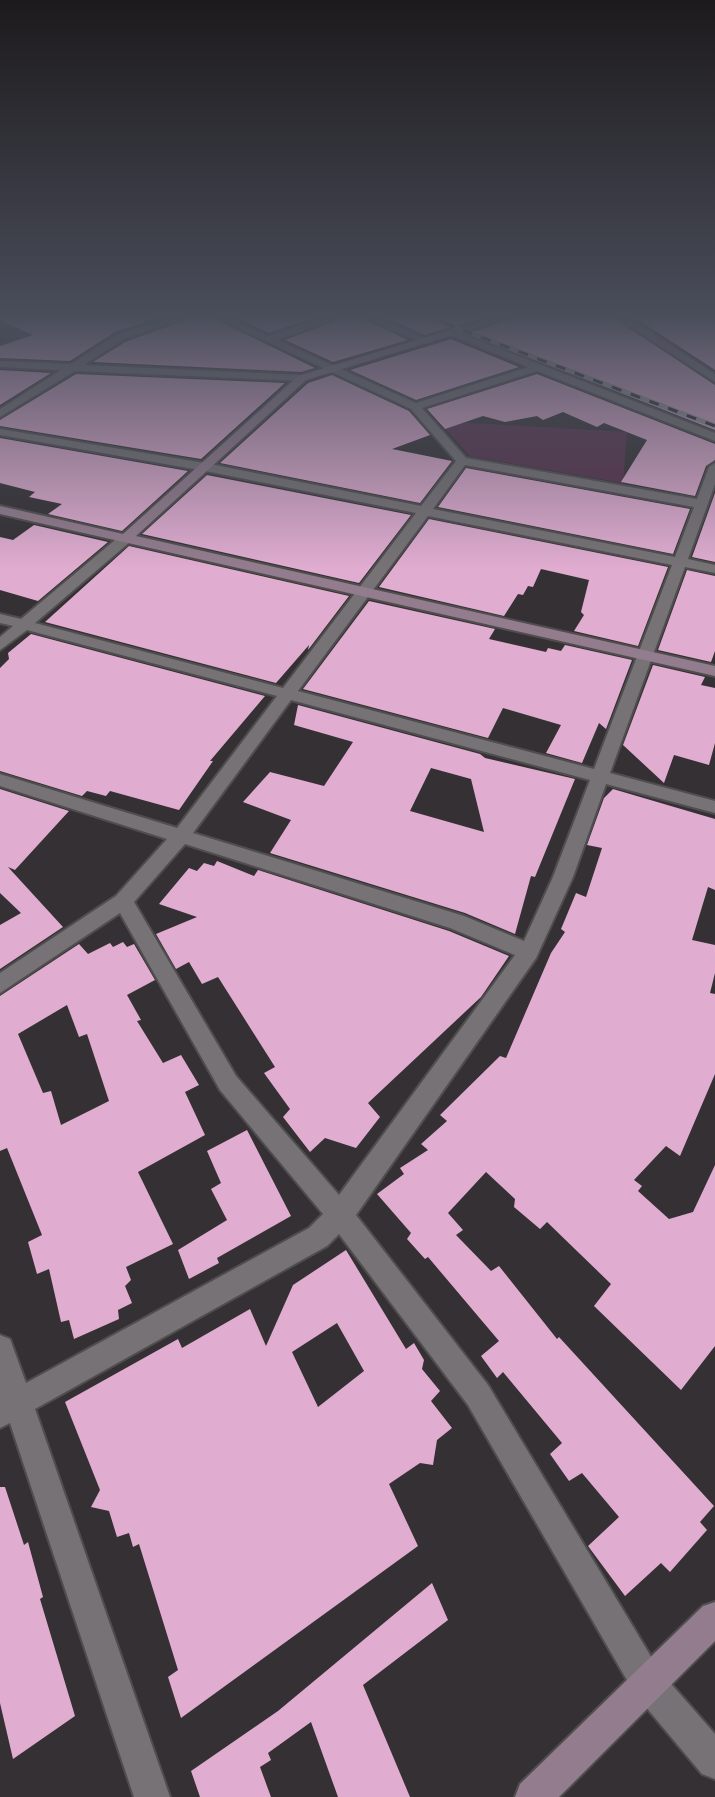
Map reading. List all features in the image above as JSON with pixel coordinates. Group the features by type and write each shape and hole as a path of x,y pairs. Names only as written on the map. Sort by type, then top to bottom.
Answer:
{"street":[{"path":"0,414 22,400"},
{"path":"0,645 126,538 278,400"},
{"path":"400,400 415,407 462,461 701,504"},
{"path":"415,407 437,400"},
{"path":"622,400 715,437"},
{"path":"0,432 205,467 715,569"},
{"path":"0,984 123,901 181,836 462,461"},
{"path":"8,1409 318,1237 340,1215 529,952 601,776 715,467"},
{"path":"0,510 715,671"},
{"path":"0,618 715,807"},
{"path":"0,780 457,922 529,952"},
{"path":"123,901 228,1083 340,1215 478,1395 647,1682 715,1761"},
{"path":"0,1349 8,1409 152,1797"},
{"path":"533,1797 715,1618"}],"shaded area":[{"path":"438,421 627,432 623,483 470,456"}],"building":[{"path":"33,400 266,400 201,459 0,426 0,420"},
{"path":"289,400 385,400 409,411 430,435 392,449 452,461 420,503 220,463"},
{"path":"456,400 603,400 715,444 715,460 706,466 695,496 621,482 647,440 604,423 597,427 563,412 543,420 537,416 505,422 483,416 445,429 427,409"},
{"path":"639,400 715,400 715,430"},
{"path":"0,438 188,471 122,531 48,514 62,504 29,497 35,492 0,483"},
{"path":"466,468 690,509 673,554 438,507"},
{"path":"207,475 411,515 359,583 142,534"},
{"path":"715,493 715,562 692,557"},
{"path":"429,519 668,567 638,646 574,631 584,615 581,612 589,580 541,569 533,587 528,586 523,595 518,594 504,616 379,587"},
{"path":"34,525 108,542 38,601 0,590 0,537 13,540"},
{"path":"129,546 349,596 308,650 309,645 276,683 45,622"},
{"path":"687,570 715,576 715,651 711,662 658,650"},
{"path":"369,601 495,629 489,639 546,652 548,648 561,651 565,645 632,660 606,729 599,723 582,763 546,753 561,725 503,708 488,738 303,689"},
{"path":"31,634 265,696 210,761 213,761 179,810 110,791 106,796 87,791 82,796 0,771 0,668 9,659 8,653"},
{"path":"653,665 705,677 701,685 715,688 715,743 709,765 674,755 664,783 623,745"},
{"path":"298,705 480,754 485,758 575,779 535,877 531,876 515,934 465,913 270,853 291,820 243,802 270,772 324,786 353,742 294,725","holes":["431,768 471,779 484,832 410,811"]},
{"path":"0,789 69,811 15,870 8,867 63,927 0,969 0,925 21,913 0,893"},
{"path":"613,789 715,819 715,890 708,887 692,940 715,945 715,973 710,993 715,994 715,1074 680,1156 666,1146 634,1180 642,1186 638,1191 669,1219 693,1212 715,1165 715,1346 681,1390 594,1306 611,1284 547,1222 540,1229 514,1207 515,1199 486,1172 448,1213 463,1230 456,1235 491,1271 499,1266 557,1339 559,1337 714,1506 700,1522 707,1530 670,1572 661,1563 625,1596 588,1546 619,1517 582,1473 569,1481 550,1454 562,1443 503,1372 497,1378 481,1356 499,1341 428,1257 425,1259 407,1239 411,1233 377,1194 404,1174 400,1168 428,1150 421,1144 447,1121 440,1115 500,1056 506,1058 551,953 565,932 561,929 576,893 586,897 602,848 587,845 604,798"},
{"path":"217,861 254,876 258,870 449,931 509,956 481,997 368,1103 380,1117 356,1148 325,1138 310,1152 283,1117 290,1109 264,1073 275,1067 218,977 202,984 189,962 176,969 156,934 197,917 159,904 189,868 197,871 204,863 214,866"},
{"path":"123,942 127,947 134,944 155,980 127,995 141,1020 137,1021 163,1063 181,1055 199,1085 185,1092 205,1135 138,1172 173,1244 126,1267 131,1280 125,1286 132,1303 118,1310 119,1319 74,1339 69,1320 61,1322 49,1269 37,1274 28,1242 42,1235 7,1148 0,1151 0,996 79,944 88,954 110,943 113,947","holes":["67,1005 79,1037 87,1034 109,1101 61,1125 51,1091 43,1093 18,1034"]},
{"path":"247,1130 291,1216 217,1258 219,1263 189,1279 178,1250 227,1220 211,1189 221,1183 207,1151"},
{"path":"346,1250 406,1349 414,1343 424,1360 422,1369 440,1391 431,1401 452,1428 437,1440 433,1465 420,1463 389,1484 418,1546 181,1718 168,1677 178,1670 139,1544 133,1547 129,1533 117,1537 109,1511 91,1507 100,1490 65,1402 178,1339 182,1348 250,1309 266,1346 293,1285","holes":["337,1323 364,1371 318,1407 292,1352"]},
{"path":"0,1487 5,1487 24,1545 28,1542 43,1597 40,1599 75,1716 13,1759 0,1703"},
{"path":"432,1583 448,1620 363,1685 410,1797 338,1797 311,1722 268,1753 271,1760 260,1767 271,1797 200,1797 191,1771 278,1711"}],"railway":[{"path":"646,400 715,426"}]}
